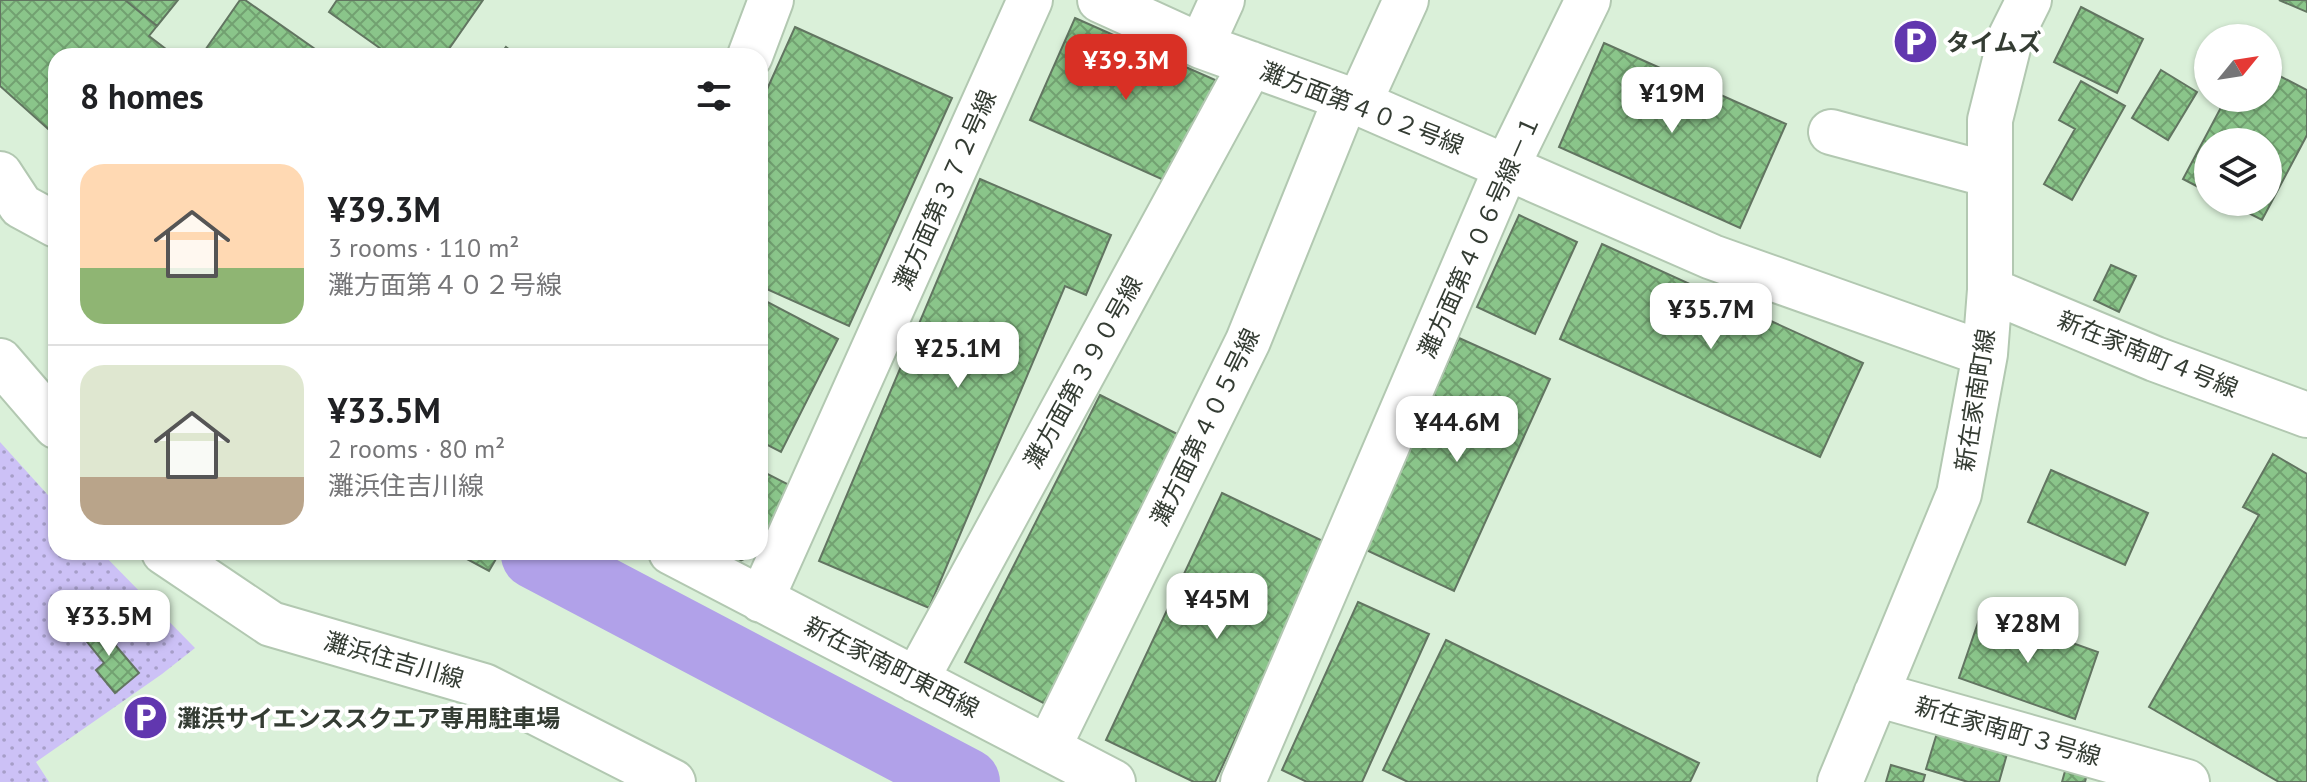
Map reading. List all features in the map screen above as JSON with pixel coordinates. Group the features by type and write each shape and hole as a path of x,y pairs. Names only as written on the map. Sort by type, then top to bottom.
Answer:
{"street":[{"path":"753,48 771,0"},
{"name":"灘方面第３７２号線","path":"761,600 1030,0"},
{"name":"灘方面第４０２号線","path":"1100,0 1201,46 1353,101 1712,257 1985,354"},
{"path":"1201,46 1222,0"},
{"name":"灘方面第４０５号線","path":"1048,748 1248,341 1353,101 1406,0"},
{"name":"灘方面第４０６号線－１","path":"1243,782 1507,166 1588,0"},
{"name":"新在家南町線","path":"1840,782 1959,494 1985,354 1990,290 1990,120 2011,36 2025,1"},
{"name":"灘方面第３９０号線","path":"916,680 1251,64"},
{"path":"1831,132 1990,175"},
{"path":"0,174 21,206 48,221"},
{"name":"新在家南町４号線","path":"1990,290 2155,359 2307,415"},
{"path":"0,361 48,417"},
{"name":"灘浜住吉川線","path":"176,560 271,624 484,686 673,782"},
{"name":"新在家南町東西線","path":"686,560 1113,782"},
{"name":"新在家南町３号線","path":"1876,694 2187,782"}],"shaded area":[{"path":"0,442 48,495 48,560 109,560 195,648 36,762 49,782 0,782"}],"building":[{"path":"0,0 125,0 157,26 149,36 165,48 48,48 48,129 0,86"},
{"path":"125,0 178,0 157,26"},
{"path":"240,0 245,0 314,48 207,48"},
{"path":"337,0 483,0 450,48 380,48 329,12"},
{"path":"2279,0 2307,0 2307,12"},
{"path":"2081,7 2143,39 2117,93 2054,62"},
{"path":"1075,18 1222,83 1177,186 1030,120"},
{"path":"795,27 952,98 849,326 768,290 768,87"},
{"path":"1604,43 1786,124 1740,228 1559,147"},
{"path":"2161,70 2194,90 2194,97 2168,140 2132,118"},
{"path":"2282,77 2307,90 2307,135 2282,182 2282,128 2210,128 2219,112 2282,112"},
{"path":"2081,81 2125,106 2072,200 2044,184 2075,129 2059,120"},
{"path":"2194,158 2194,185 2183,179"},
{"path":"980,179 1111,235 1086,295 1065,286 929,608 819,561"},
{"path":"1519,215 1577,242 1535,334 1477,307"},
{"path":"1602,244 1863,363 1820,457 1560,339"},
{"path":"2111,265 2136,276 2119,312 2094,300"},
{"path":"768,302 838,339 781,452 768,445"},
{"path":"1459,338 1550,379 1454,591 1364,549"},
{"path":"1100,395 1185,438 1049,706 965,662"},
{"path":"2273,454 2307,474 2307,782 2279,782 2149,707 2259,515 2243,507"},
{"path":"2051,470 2148,513 2125,565 2028,522"},
{"path":"768,474 801,491 768,539"},
{"path":"1222,493 1327,543 1215,782 1194,782 1106,740"},
{"path":"469,560 495,560 489,571"},
{"path":"1358,602 1429,634 1362,782 1307,782 1282,770"},
{"path":"1982,611 2098,652 2075,719 1959,678"},
{"path":"94,620 139,673 115,693 96,670 104,663 80,633"},
{"path":"1446,640 1699,763 1690,782 1408,782 1383,770"},
{"path":"1937,733 2007,754 1999,782 1968,782 1926,769"},
{"path":"2067,764 2088,770 2085,782 2062,782"},
{"path":"1891,765 1925,775 1923,782 1886,782"}],"waterway":[{"path":"544,560 966,782"}],"place":[{"name":"タイムズ","path":"1915,42"},
{"name":"灘浜サイエンススクエア専用駐車場","path":"146,718"}]}
